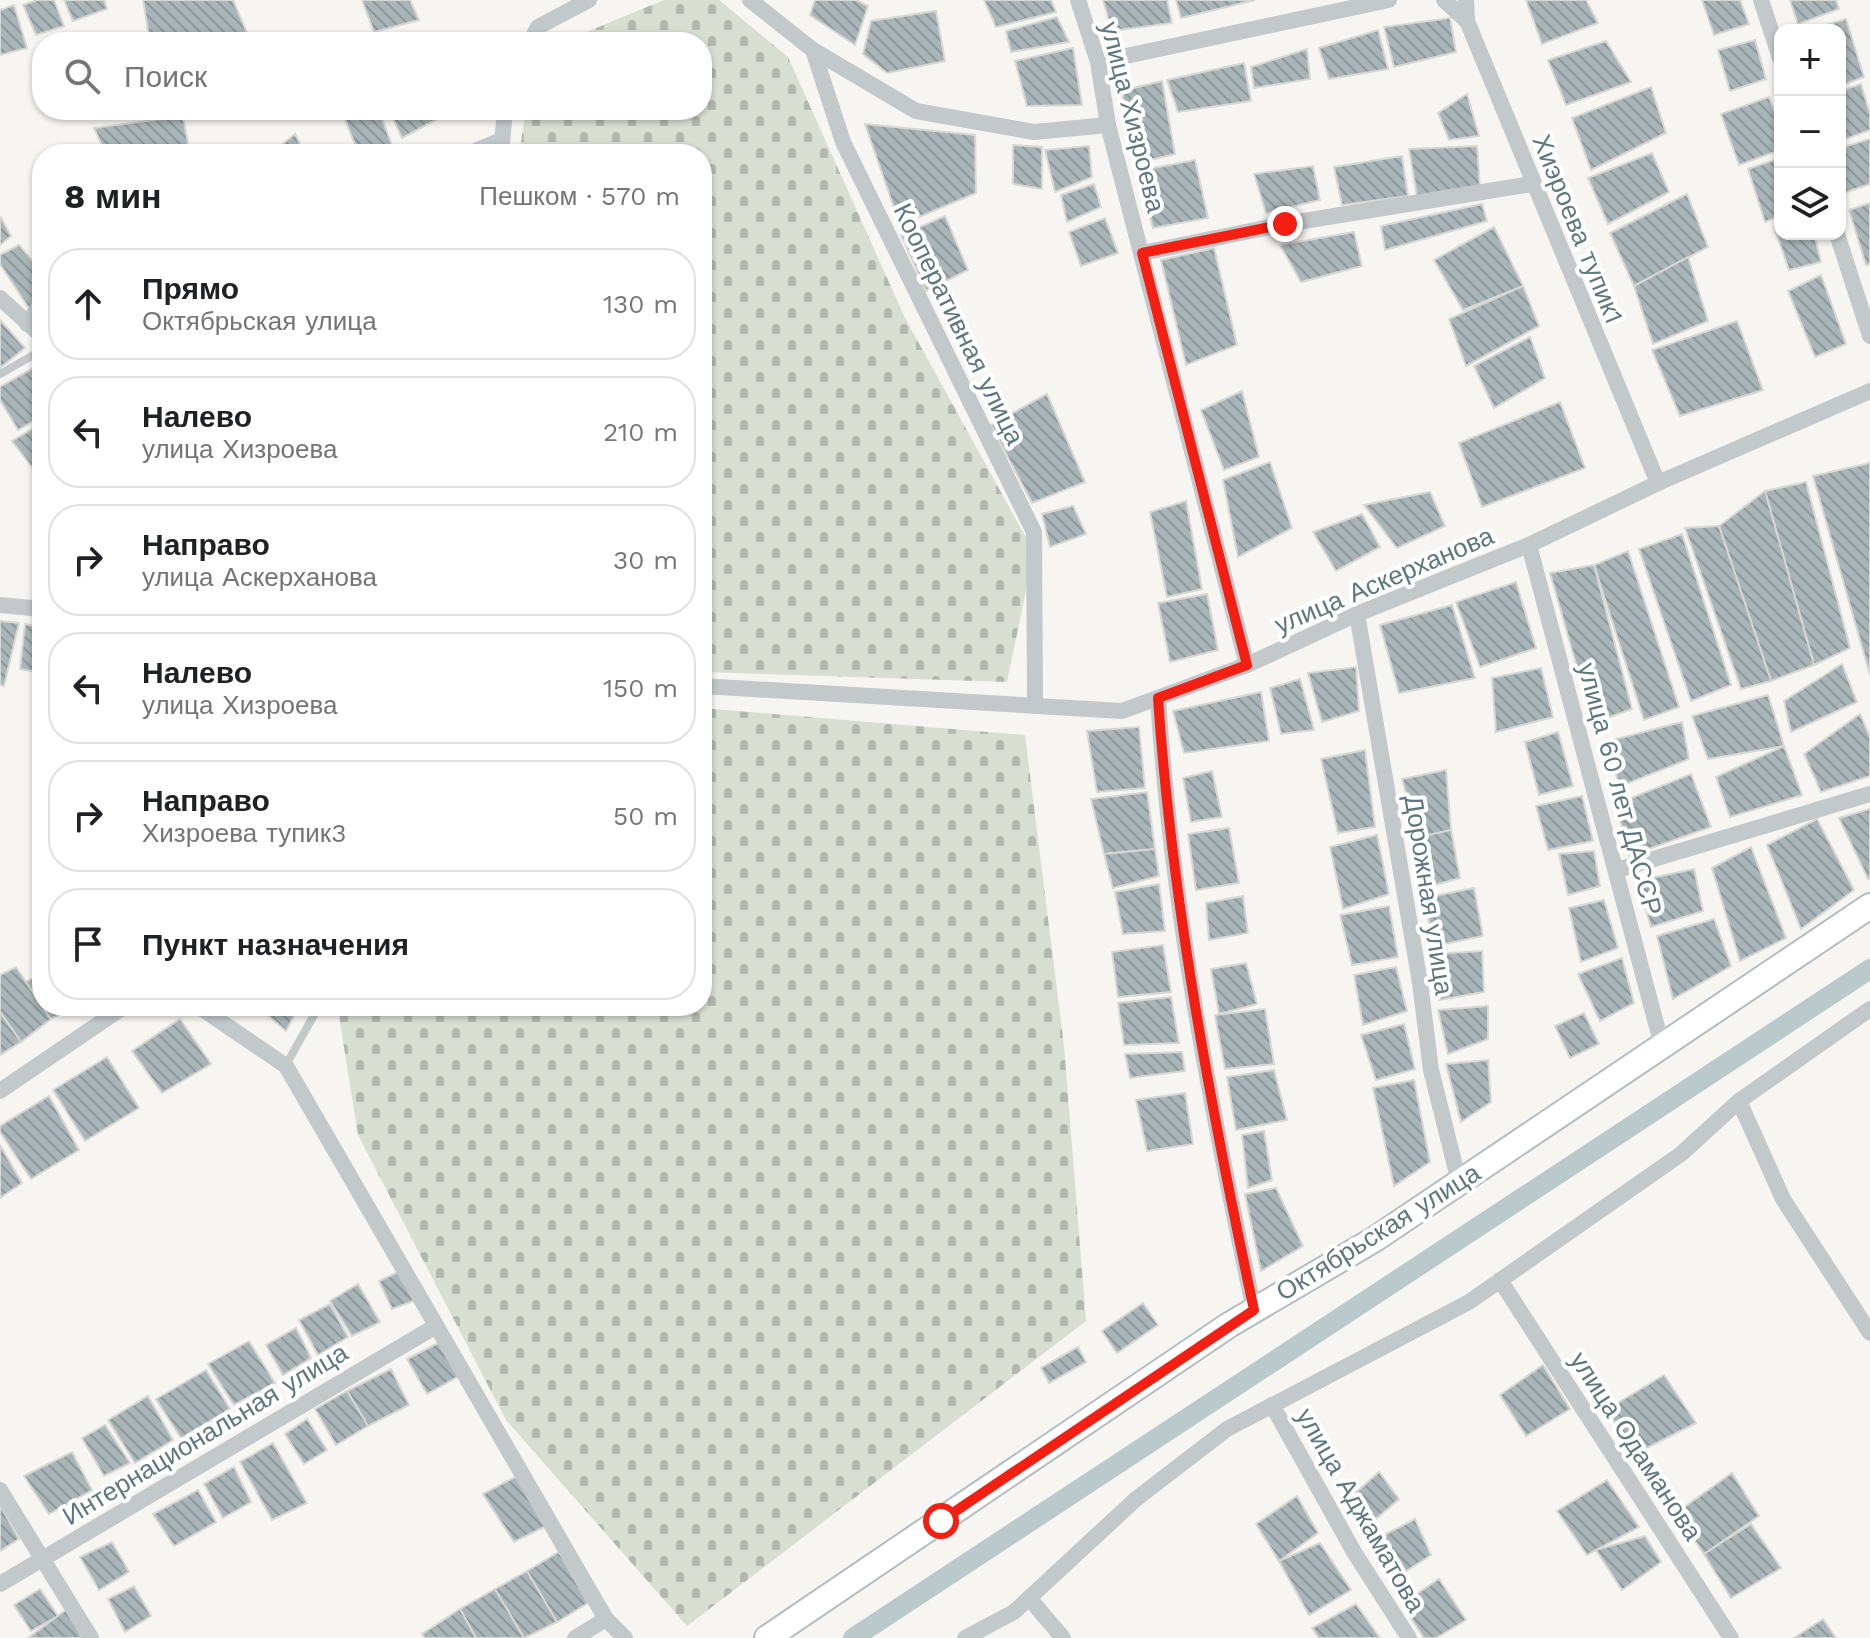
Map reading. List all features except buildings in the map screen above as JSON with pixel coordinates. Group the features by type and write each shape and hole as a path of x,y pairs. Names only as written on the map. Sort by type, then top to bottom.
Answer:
{"street":[{"path":"535,32 538,27 589,0"},
{"path":"750,0 813,50 916,111 1034,132 1108,125"},
{"name":"улица Хизроева","path":"1078,0 1098,62 1108,125 1247,665"},
{"path":"1098,62 1389,0"},
{"name":"Хиэроева тупик1","path":"1444,0 1467,21 1658,483"},
{"path":"1466,0 1467,21"},
{"path":"1761,0 1774,40"},
{"name":"Кооперативная улица","path":"813,50 843,142 1034,532 1035,703"},
{"path":"501,144 504,120"},
{"path":"1142,253 1285,224 1532,184"},
{"path":"1839,240 1870,336"},
{"path":"0,298 32,328"},
{"path":"27,324 32,317"},
{"name":"улица Аскерханова","path":"712,687 1035,703 1122,711 1247,665 1357,614 1529,545 1658,483 1870,391"},
{"name":"улица 60 лет ДАССР","path":"1529,545 1662,1046"},
{"path":"0,605 32,608"},
{"name":"Дорожная улица","path":"1357,614 1420,983 1431,1070 1459,1182"},
{"path":"1158,698 1165,803 1211,1096 1254,1310"},
{"path":"1617,870 1870,794"},
{"name":"Октябрьская улица","path":"767,1638 1254,1310 1375,1239 1870,906"},
{"path":"965,1638 1014,1612 1136,1499 1227,1429 1469,1302 1681,1154 1739,1101 1870,1009"},
{"path":"0,1091 110,1016"},
{"path":"213,1016 286,1066 606,1619 625,1638"},
{"path":"1739,1101 1783,1199 1870,1333"},
{"name":"улица Одаманова","path":"1500,1280 1731,1638"},
{"name":"Интернациональная улица","path":"0,1584 436,1326"},
{"name":"улица Аджаматова","path":"1272,1405 1354,1552 1409,1638"},
{"path":"0,1490 91,1638"},
{"path":"1029,1598 1063,1638"},
{"path":"575,1638 606,1619"}],"lane":[{"path":"0,374 32,356"},
{"path":"286,1066 314,1016"}],"green space":[{"path":"664,0 719,0 788,57 905,318 1034,552 1007,682 712,672 712,144 521,144 524,120 712,120 712,32 586,32"},
{"path":"712,709 1025,735 1064,1046 1086,1321 687,1626 506,1420 358,1135 339,1016 712,1016"}],"waterway":[{"path":"853,1638 1870,969"}],"route":[{"path":"941,1521 1254,1310 1218,1142 1165,803 1158,698 1247,665 1142,253 1285,224"}]}
